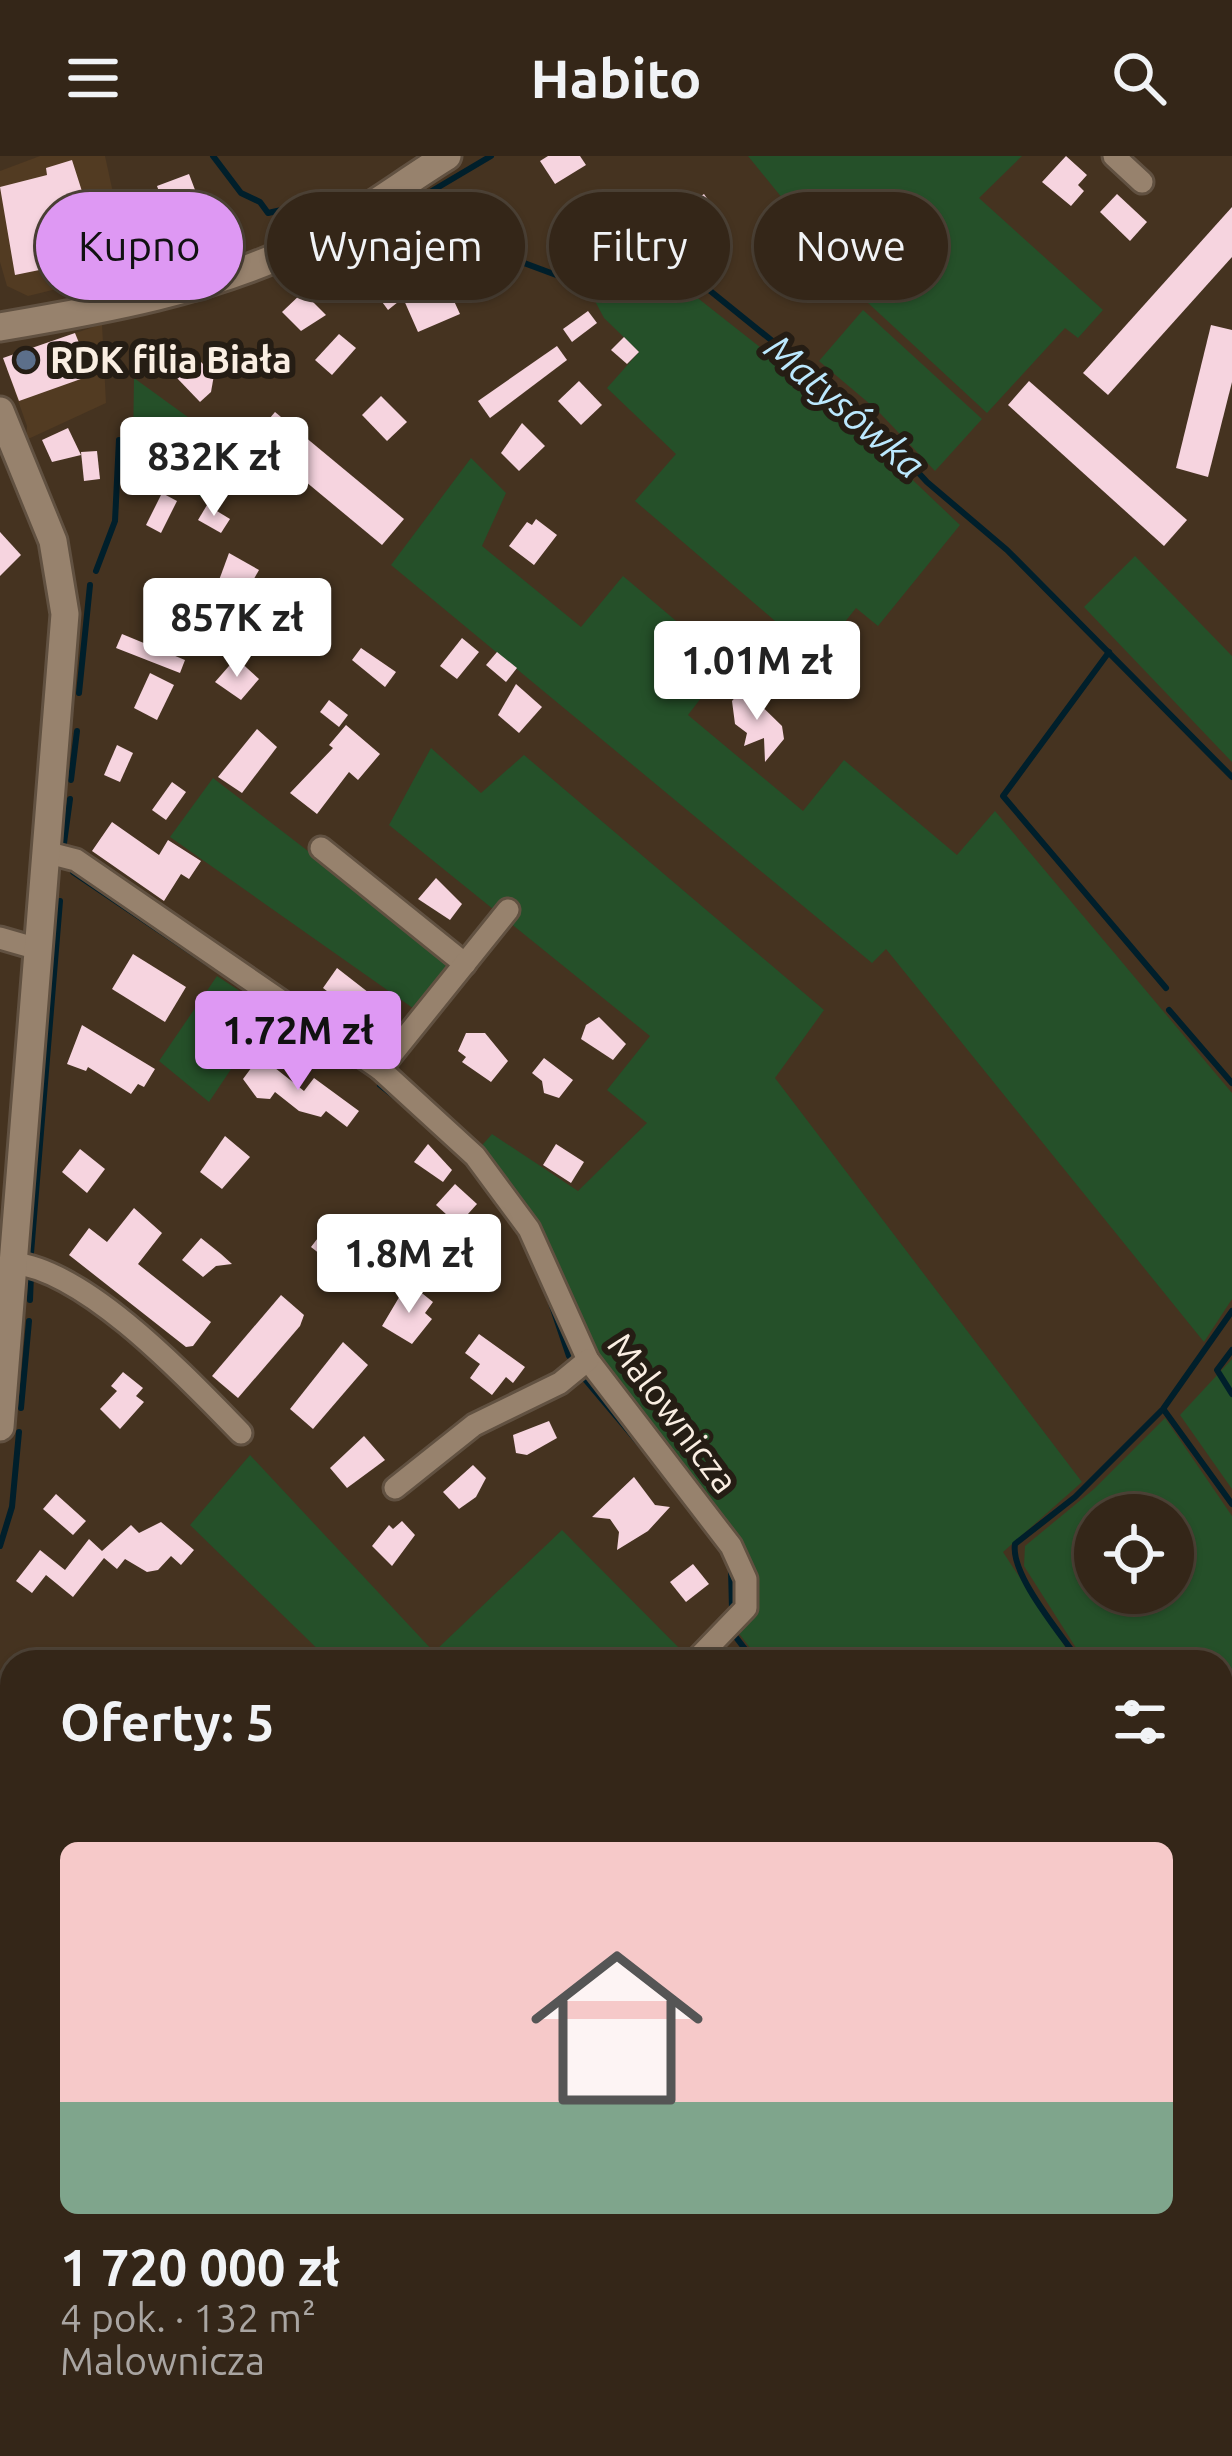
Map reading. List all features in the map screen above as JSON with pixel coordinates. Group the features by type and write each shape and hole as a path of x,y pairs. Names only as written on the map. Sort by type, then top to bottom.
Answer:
{"street":[{"path":"0,327 174,288 263,262 326,233 447,156"},
{"path":"1114,156 1142,182"},
{"path":"0,411 53,541 63,590 0,1427"},
{"path":"321,848 466,964"},
{"name":"Malownicza","path":"45,852 76,860 380,1069 441,1121 499,1185 544,1256 588,1360 741,1564 746,1607 705,1650"},
{"path":"380,1069 508,910"},
{"path":"0,938 38,949"},
{"path":"13,1263 42,1266 85,1294 185,1377 241,1433"},
{"path":"394,1488 474,1425 560,1383 588,1360"}],"shaded area":[{"path":"40,156 105,156 113,192 36,192 36,294 28,296 7,286 0,262 0,171"},
{"path":"102,324 106,403 26,440 27,426 3,358"}],"green space":[{"path":"748,156 1022,156 979,198 1103,310 1078,338 1065,328 987,413 865,300 948,300 948,192 777,192"},
{"path":"594,300 700,300 836,407 960,525 878,626 856,608 817,657 635,501 676,454 607,388 639,352 604,318"},
{"path":"863,310 982,419 935,471 877,410 819,361"},
{"path":"134,378 236,452 205,500 133,446"},
{"path":"471,458 506,493 482,546 581,627 623,576 727,664 688,715 803,811 844,760 957,855 995,811 1232,1093 1232,1299 1204,1342 886,949 872,963 391,565"},
{"path":"1135,556 1232,656 1232,762 1084,607"},
{"path":"431,748 481,793 524,755 824,1010 775,1078 1082,1482 1003,1552 1067,1650 752,1650 737,1631 754,1587 597,1362 477,1151 492,1134 578,1191 647,1123 607,1090 650,1036 389,825"},
{"path":"213,778 456,965 417,1011 170,837"},
{"path":"217,976 270,1011 209,1102 159,1061"},
{"path":"1232,1359 1232,1489 1180,1415"},
{"path":"1165,1418 1232,1516 1232,1650 1077,1650 1024,1566 1025,1546 1074,1506 1074,1614 1194,1614 1194,1494 1088,1494"},
{"path":"250,1455 432,1650 319,1650 190,1525"},
{"path":"562,1530 681,1650 436,1650"}],"building":[{"path":"548,156 580,156 586,165 555,184 540,161"},
{"path":"1066,156 1087,175 1078,185 1084,191 1071,206 1042,182"},
{"path":"72,160 82,192 36,192 36,271 15,275 0,187 47,175 46,168"},
{"path":"189,174 196,192 159,192 157,186"},
{"path":"1117,194 1147,222 1130,241 1100,212"},
{"path":"1232,207 1232,257 1108,395 1083,373"},
{"path":"295,300 311,300 326,315 301,331 282,312"},
{"path":"381,300 400,300 388,310"},
{"path":"404,300 454,300 460,314 418,332"},
{"path":"588,311 597,323 572,342 563,329"},
{"path":"1211,325 1232,330 1232,382 1208,477 1176,468"},
{"path":"75,333 92,375 19,401 3,358"},
{"path":"339,334 356,348 332,375 315,360"},
{"path":"624,337 639,352 627,364 611,350"},
{"path":"557,346 567,360 490,418 478,401"},
{"path":"197,358 214,375 211,392 200,402 176,377"},
{"path":"579,381 602,405 581,425 558,401"},
{"path":"1029,381 1187,520 1164,546 1008,405"},
{"path":"381,396 407,422 387,441 362,415"},
{"path":"275,412 404,519 382,545 253,438"},
{"path":"522,423 545,446 519,471 501,453"},
{"path":"68,428 81,455 52,462 42,440"},
{"path":"97,451 100,479 84,481 81,452"},
{"path":"162,493 177,501 161,533 146,525"},
{"path":"207,505 230,519 221,533 198,520"},
{"path":"536,519 557,535 534,565 509,546 527,522 532,525"},
{"path":"0,532 21,555 0,576"},
{"path":"229,553 259,570 243,598 218,583"},
{"path":"122,634 185,660 180,673 116,648"},
{"path":"462,638 479,652 457,679 440,666"},
{"path":"361,648 396,672 385,687 352,660"},
{"path":"497,652 517,668 506,682 486,665"},
{"path":"236,658 259,679 241,700 215,682"},
{"path":"150,673 174,685 157,720 134,708"},
{"path":"516,684 542,707 519,733 498,715"},
{"path":"743,688 782,726 784,739 765,762 764,738 744,746 747,733 735,724 732,701"},
{"path":"329,700 348,715 339,727 320,712"},
{"path":"346,725 380,754 358,780 349,772 317,814 290,793 333,748 329,745"},
{"path":"257,729 277,747 242,793 218,777"},
{"path":"117,745 133,753 120,782 104,775"},
{"path":"172,782 186,792 166,820 152,810"},
{"path":"112,822 159,855 168,840 201,861 189,879 181,874 164,901 92,851"},
{"path":"436,878 462,904 450,920 418,899"},
{"path":"133,954 186,987 165,1022 112,989"},
{"path":"337,968 373,996 359,1016 323,988"},
{"path":"599,1017 626,1044 613,1060 581,1039 586,1025"},
{"path":"82,1025 155,1069 144,1087 138,1084 131,1094 88,1067 86,1071 67,1064"},
{"path":"466,1033 485,1033 508,1061 491,1082 462,1062 466,1057 458,1051"},
{"path":"260,1056 304,1091 314,1078 359,1111 347,1127 326,1111 321,1117 299,1111 275,1092 270,1099 257,1098 243,1079"},
{"path":"544,1058 573,1080 559,1098 544,1093 542,1081 532,1073"},
{"path":"225,1136 250,1157 222,1189 200,1172"},
{"path":"428,1144 452,1170 443,1182 414,1162"},
{"path":"556,1144 584,1162 571,1183 543,1165"},
{"path":"80,1149 105,1169 87,1193 62,1172"},
{"path":"455,1184 477,1204 458,1225 436,1205"},
{"path":"134,1208 162,1233 138,1264 211,1322 193,1346 186,1347 69,1255 89,1228 107,1242"},
{"path":"324,1230 352,1252 332,1278 318,1267 325,1258 311,1247"},
{"path":"201,1238 232,1264 216,1266 203,1277 182,1260"},
{"path":"404,1289 413,1297 418,1290 433,1302 425,1313 432,1319 412,1344 382,1326"},
{"path":"281,1295 304,1315 300,1326 238,1398 212,1376"},
{"path":"479,1334 525,1367 513,1383 506,1377 492,1395 470,1378 480,1364 465,1353"},
{"path":"343,1342 368,1365 313,1429 290,1409"},
{"path":"123,1372 143,1388 136,1396 144,1402 120,1429 100,1409 117,1391 111,1386"},
{"path":"549,1421 557,1438 527,1455 516,1453 513,1435"},
{"path":"364,1436 385,1460 347,1488 330,1468"},
{"path":"473,1465 486,1478 476,1497 459,1509 443,1492"},
{"path":"634,1477 655,1505 670,1507 648,1531 617,1550 619,1532 610,1519 592,1517"},
{"path":"56,1494 86,1521 73,1535 43,1509"},
{"path":"402,1521 415,1535 392,1566 372,1546 389,1525 393,1529"},
{"path":"161,1522 194,1550 181,1565 171,1556 158,1570 147,1572 125,1559 117,1569 104,1558 73,1597 46,1575 32,1593 16,1581 40,1550 65,1570 89,1539 102,1551 131,1525 139,1533"},
{"path":"693,1564 709,1584 686,1602 670,1582"}],"waterway":[{"name":"Matysówka","path":"213,156 241,193 260,202 267,212"},
{"path":"430,192 491,156"},
{"name":"Matysówka","path":"525,263 576,279 629,246 667,256 869,419 927,482 1007,550 1232,777"},
{"path":"96,571 115,521 119,440"},
{"path":"79,693 90,585"},
{"path":"1109,652 1003,796 1166,988"},
{"path":"71,780 77,731"},
{"path":"64,843 70,799"},
{"path":"73,872 209,964"},
{"path":"31,1253 60,901"},
{"path":"1169,1010 1232,1083"},
{"path":"300,1027 352,1066"},
{"path":"380,1085 399,1100"},
{"path":"30,1300 31,1274"},
{"path":"549,1297 569,1356"},
{"path":"1071,1650 1029,1588 1015,1544 1075,1497 1163,1409 1232,1311"},
{"path":"21,1408 29,1321"},
{"path":"1232,1350 1217,1370 1232,1394"},
{"path":"584,1378 643,1448"},
{"path":"1164,1410 1232,1504"},
{"path":"0,1546 12,1507 19,1432"},
{"path":"731,1569 732,1609"},
{"path":"735,1636 746,1650"}],"place":[{"name":"RDK filia Biała","path":"26,360"}]}
